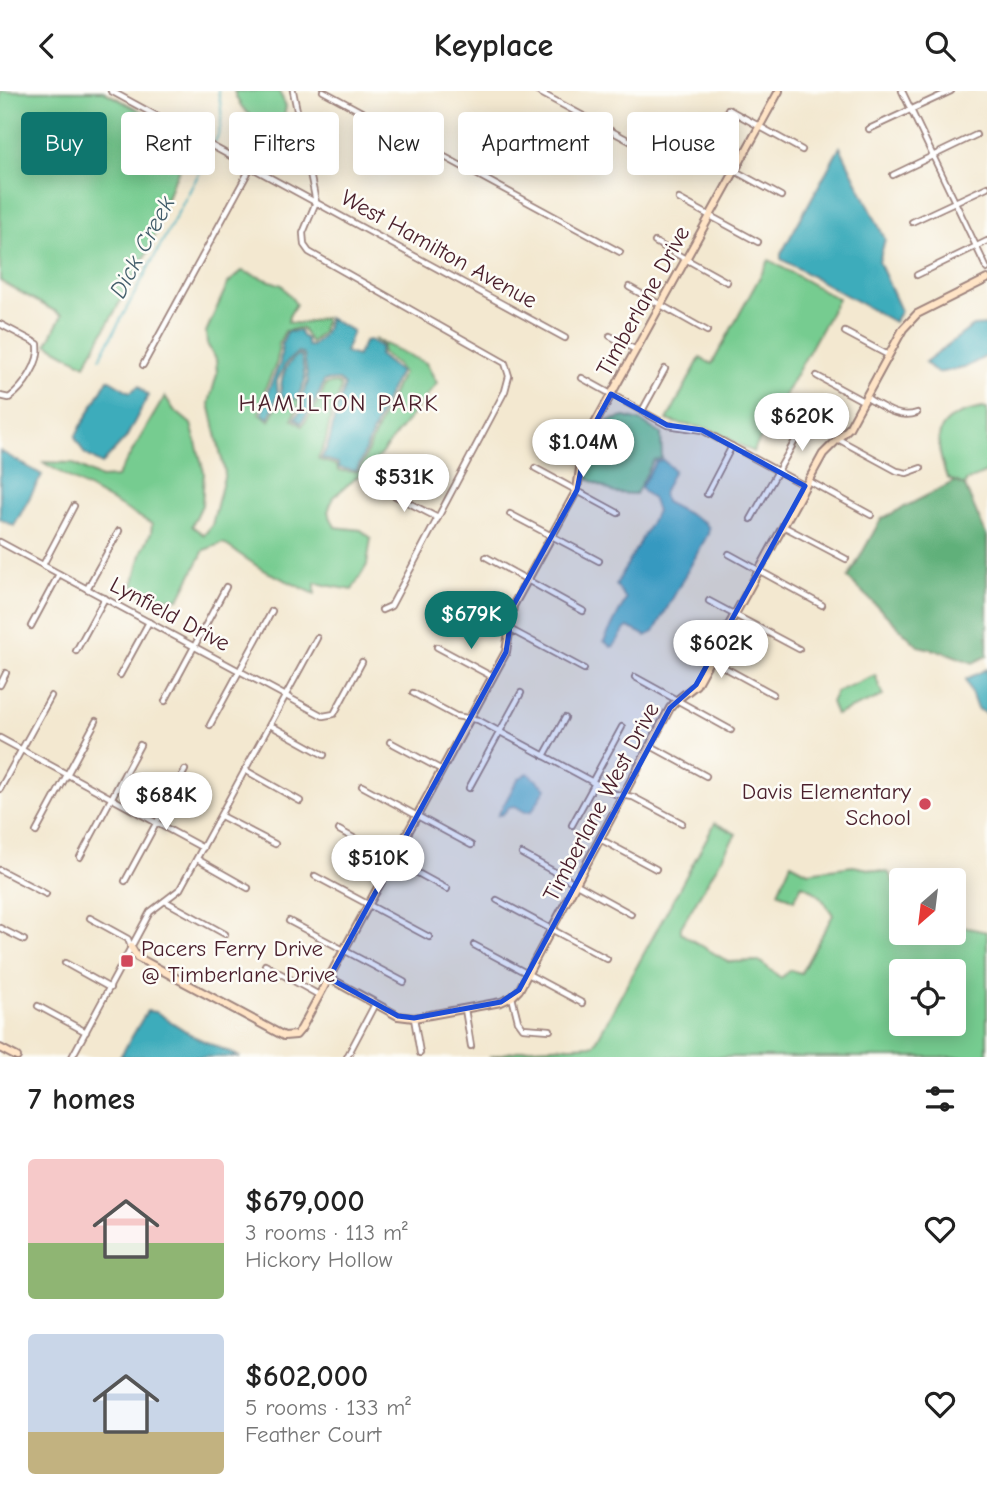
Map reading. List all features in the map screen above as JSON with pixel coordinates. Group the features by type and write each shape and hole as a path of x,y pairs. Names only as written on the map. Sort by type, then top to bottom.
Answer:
{"street":[{"name":"West Hamilton Avenue","path":"111,91 229,155"},
{"path":"293,91 316,202 303,233 304,245 309,252 505,363 509,376 506,391 391,606 382,610"},
{"path":"323,91 620,252"},
{"path":"537,91 627,139"},
{"name":"Timberlane Drive","path":"739,162 779,91"},
{"path":"902,91 987,269"},
{"path":"869,129 951,91"},
{"path":"728,109 802,150"},
{"path":"894,175 976,135"},
{"path":"739,174 781,196"},
{"path":"143,365 247,175"},
{"name":"West Hamilton Avenue","path":"266,175 565,338"},
{"name":"Timberlane Drive","path":"131,947 137,957 284,1036 296,1035 506,652 513,607 577,490 587,438 732,175"},
{"path":"912,222 987,187"},
{"path":"679,199 758,241"},
{"path":"917,275 987,241"},
{"path":"655,242 727,282"},
{"name":"Timberlane West Drive","path":"512,997 528,974 677,700 696,685 806,483 823,454 849,428 903,329 917,314 987,279"},
{"path":"629,287 707,331"},
{"path":"0,324 38,344 39,353 20,390 9,398 0,396"},
{"path":"845,332 888,355"},
{"path":"610,336 636,349"},
{"path":"642,411 665,369"},
{"path":"817,376 899,415 917,413"},
{"path":"582,378 667,425 702,431 871,515"},
{"path":"751,519 804,423"},
{"path":"559,424 587,438"},
{"path":"838,439 897,471 906,473 921,468"},
{"path":"707,494 732,446"},
{"path":"534,468 618,513"},
{"path":"382,489 438,518"},
{"path":"43,565 74,506"},
{"path":"510,514 598,561"},
{"path":"783,526 846,559"},
{"path":"87,589 119,531"},
{"name":"Lynfield Drive","path":"0,542 323,716 334,714 362,662"},
{"path":"729,554 822,605"},
{"path":"486,557 583,611"},
{"path":"31,625 60,574"},
{"path":"165,701 226,587"},
{"path":"76,651 105,599"},
{"path":"709,601 799,649"},
{"path":"461,603 584,669"},
{"path":"210,725 272,611"},
{"path":"120,675 149,622"},
{"path":"72,1057 150,912 180,889 317,638"},
{"path":"680,643 774,694"},
{"path":"437,647 493,677"},
{"path":"0,685 6,673"},
{"path":"635,677 731,730"},
{"path":"412,693 456,716 478,720 615,794 633,797 682,823"},
{"path":"469,788 521,693"},
{"path":"0,789 51,696"},
{"path":"544,756 565,717"},
{"path":"36,832 96,721"},
{"path":"270,725 324,755"},
{"path":"572,825 622,727"},
{"path":"0,738 203,848"},
{"path":"390,742 442,770"},
{"path":"80,857 140,745"},
{"path":"651,746 706,776"},
{"path":"125,881 185,770"},
{"path":"245,771 300,801"},
{"path":"362,786 471,845"},
{"path":"221,816 275,844"},
{"path":"339,830 447,889"},
{"path":"600,839 656,869"},
{"path":"522,854 631,914"},
{"path":"197,859 248,888"},
{"path":"0,870 46,894"},
{"path":"315,876 429,937"},
{"path":"497,899 607,959"},
{"path":"165,901 225,934"},
{"path":"90,918 128,939 131,947"},
{"path":"289,921 404,982"},
{"path":"0,927 23,940"},
{"path":"474,945 582,1003"},
{"path":"65,963 110,988"},
{"path":"265,965 319,995"},
{"path":"328,978 398,1016 414,1018 501,1002 512,997 518,1021 523,1028 550,1030"},
{"path":"346,1057 375,1004"},
{"path":"38,1006 86,1032"},
{"path":"465,1009 471,1046"},
{"path":"414,1018 420,1053"},
{"path":"0,1048 17,1057"}],"highlighted area":[{"path":"611,394 667,425 702,430 805,486 696,685 670,708 519,990 501,1002 414,1018 398,1016 329,978 506,652 513,606 577,490 587,438"}],"green space":[{"path":"0,91 103,91 142,112 121,112 121,175 177,175 151,246 85,365 47,344 62,315 0,281"},
{"path":"234,91 279,91 286,106 285,112 246,112"},
{"path":"769,260 838,299 753,452 710,429 667,420 700,358 712,364"},
{"path":"242,271 282,285 296,304 288,322 302,323 325,318 322,332 311,343 302,328 285,331 279,343 277,362 266,387 259,414 270,421 281,396 297,399 300,403 292,419 302,426 316,406 326,384 338,383 341,386 340,393 333,409 325,444 318,458 336,465 339,471 359,472 403,373 382,353 383,346 374,339 426,363 437,383 373,464 333,497 328,512 335,527 361,530 371,538 367,565 352,590 315,583 315,594 263,570 223,543 204,550 179,599 140,595 133,585 152,524 42,462 72,463 101,478 117,477 165,396 174,410 191,424 204,472 202,505 192,526 204,535 212,525 225,473 209,403 217,374 216,359 207,344 206,332 228,283"},
{"path":"987,409 987,472 966,481 965,486 947,478 939,450 941,430 955,417"},
{"path":"625,417 640,421 661,434 662,458 653,461 636,494 615,493 588,479 590,452 608,421"},
{"path":"955,481 965,486 987,537 987,656 973,663 918,646 848,578 881,519"},
{"path":"875,675 883,696 836,715 831,702 836,692"},
{"path":"715,823 736,834 681,927 681,932 729,962 759,961 781,978 790,970 801,973 833,915 820,897 807,887 802,885 794,900 778,892 791,863 808,872 853,866 889,873 889,945 966,945 966,928 987,932 987,1055 489,1057 532,1048 594,1045"}],"water":[{"path":"840,147 885,239 879,262 901,311 894,322 781,259 781,254"},
{"path":"328,318 353,331 345,352 357,356 365,341 370,340 381,347 379,355 400,372 357,471 339,468 338,463 321,458 330,440 343,391 344,385 339,380 324,381 301,423 295,418 302,409 304,402 300,399 308,382 304,355 298,352 286,363 277,381 278,395 269,418 262,414 280,363 282,343 287,332 300,331 308,346 312,346 325,331"},
{"path":"987,325 987,356 964,368 937,373 925,362 973,326"},
{"path":"298,355 302,357 305,381 297,399 281,396 284,373 289,363"},
{"path":"108,379 130,392 139,386 148,396 126,438 102,464 84,453 75,437"},
{"path":"0,451 42,475 14,526 0,519"},
{"path":"663,460 674,470 663,493 665,502 704,522 709,528 708,534 654,632 646,636 628,627 611,647 604,641 626,599 616,585 657,511 652,498 641,487 656,462"},
{"path":"987,669 987,714 977,709 966,679"},
{"path":"528,773 546,788 532,811 525,812 515,806 498,815 518,779"},
{"path":"147,1011 156,1012 195,1037 240,1057 120,1057"}],"waterway":[{"name":"Dick Creek","path":"215,142 221,117 218,91"},
{"name":"Dick Creek","path":"100,358 198,175"}],"place":[{"name":"Davis Elementary School","path":"925,804"},
{"name":"Pacers Ferry Drive @ Timberlane Drive","path":"127,961"}],"district":[{"name":"HAMILTON PARK","path":"339,403"}]}
